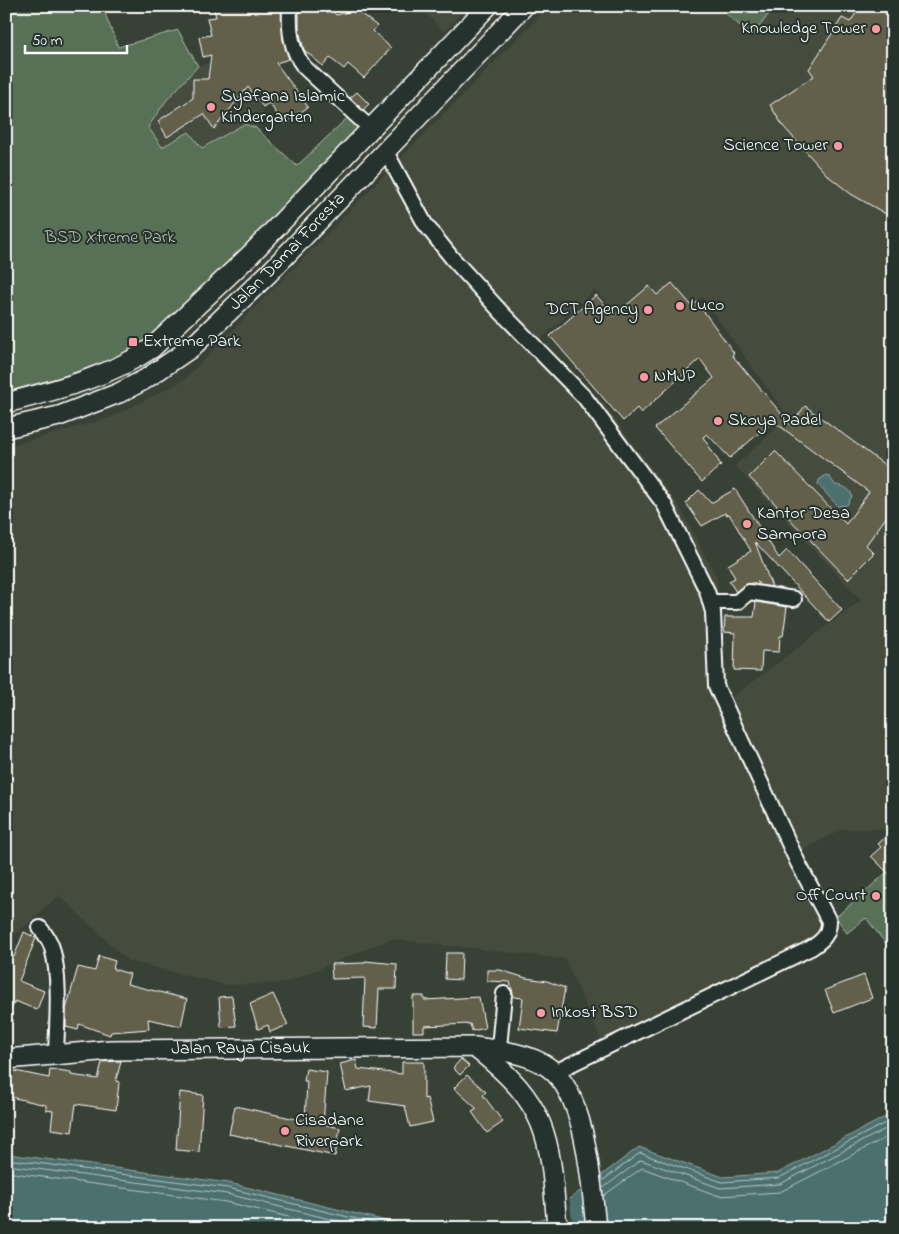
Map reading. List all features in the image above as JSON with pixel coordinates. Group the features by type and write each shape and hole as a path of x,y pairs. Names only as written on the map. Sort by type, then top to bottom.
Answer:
{"main road":[{"name":"Jalan Damai Foresta","path":"6,403 53,391 138,358 166,336 251,254 488,6"},
{"name":"Jalan Damai Foresta","path":"6,428 59,416 97,403 144,380 191,348 269,273 524,6"},
{"path":"251,254 269,273"},
{"name":"Jalan Raya Cisauk","path":"6,1059 110,1050 475,1047 498,1057 536,1061 554,1072 577,1107 588,1166 596,1228"},
{"name":"Jalan Raya Cisauk","path":"498,1057 530,1100 543,1124 548,1142 554,1186 557,1228"}],"street":[{"path":"290,6 291,38 298,59 304,67 371,129"},
{"path":"385,150 425,224 452,258 585,398 664,504 707,590 715,635 713,658 716,686 798,863 829,921 829,930 822,940 791,958 554,1072"},
{"path":"710,602 737,602 749,592 794,599"},
{"path":"40,928 52,946 54,953 57,998 56,1054"},
{"path":"498,1057 504,994"}],"shaded area":[{"path":"419,6 467,6 444,32"},
{"path":"549,6 893,6 893,829 843,829 785,859 818,919 819,927 813,938 741,976 602,1043 565,959 391,939 284,983 226,985 128,961 59,895 8,941 6,938 6,447 112,417 184,380","holes":["595,290 644,345 702,297 788,417 735,466 861,600 731,698 722,676 717,577 679,506 603,403 540,340"]},
{"name":"Syafana Islamic Kindergarten","path":"234,56 240,77 264,112 256,128 244,124 201,148 162,147 148,127 166,101 198,66"}],"green space":[{"name":"BSD Xtreme Park","path":"6,6 102,6 118,47 178,30 198,66 166,101 148,127 162,147 189,132 202,148 244,124 256,128 297,166 348,117 360,131 310,178 194,305 133,351 68,375 6,392"},
{"path":"717,6 775,6 752,36"},
{"name":"Off Court","path":"893,867 893,953 866,918 847,933 836,917"}],"water":[{"path":"826,475 829,476 835,485 850,491 852,496 847,505 838,506 818,485 819,480"},
{"path":"893,1113 893,1224 884,1228 466,1228 543,1219 639,1147 723,1177 778,1173"},
{"path":"7,1154 229,1183 415,1228 6,1228"}],"pier":[{"path":"569,1196 573,1228 545,1228 544,1215"}],"building":[{"path":"227,6 281,6 283,39 289,59 276,63 308,107 284,124 269,103 263,107 248,87 214,129 204,114 167,137 158,121 193,98 193,79 208,79 211,55 203,57 199,37 211,35 207,18 216,17 214,9"},
{"path":"324,6 328,6 336,15 356,10 377,26 373,31 391,48 364,78 348,64 344,69 330,58 323,66 304,50 299,30 299,8 318,11"},
{"path":"861,6 893,6 893,218 851,194 827,175 783,126 770,105 814,76 809,69 842,18 850,22"},
{"path":"357,92 369,104 363,110 350,98"},
{"path":"672,283 692,306 697,302 734,353 732,355 791,425 805,406 893,471 893,508 866,545 874,553 848,579 749,477 775,451 846,524 869,492 773,421 730,458 707,434 703,437 721,465 702,482 655,428 714,378 700,359 641,413 637,408 623,421 550,336 596,295 614,316 649,286 657,295"},
{"path":"735,489 779,558 787,550 842,610 829,622 755,542 772,587 758,585 758,582 747,584 736,592 729,581 735,578 728,565 751,551 729,514 726,515 725,513 702,526 686,503 699,490 711,503"},
{"path":"756,602 787,607 783,636 780,636 779,652 762,651 761,671 734,670 735,633 724,632 725,617 754,617"},
{"path":"893,830 893,878 871,856 881,847 878,844"},
{"path":"24,932 36,938 19,981 44,991 37,1010 15,1001 6,1021 6,954 14,957"},
{"path":"446,953 462,953 461,980 445,979"},
{"path":"99,956 115,961 113,969 130,974 127,984 187,999 181,1026 148,1019 149,1029 111,1032 110,1035 79,1024 78,1030 66,1027 66,1009 78,967 95,971"},
{"path":"365,961 397,964 396,989 379,989 377,1028 363,1027 365,978 332,979 331,964 365,963"},
{"name":"Inkost BSD","path":"487,970 500,970 526,978 547,981 565,988 557,1033 519,1028 523,998 514,997 510,982 487,981"},
{"path":"864,975 872,998 834,1013 825,990"},
{"path":"273,994 288,1025 270,1032 268,1025 258,1029 250,1004"},
{"path":"232,996 236,1026 221,1027 219,997"},
{"path":"413,996 424,996 424,1000 479,997 485,1028 472,1031 470,1024 424,1026 424,1032 413,1032"},
{"path":"461,1059 469,1066 460,1075 453,1068"},
{"path":"356,1060 358,1069 402,1074 402,1062 424,1062 424,1099 427,1098 433,1122 410,1127 405,1106 369,1101 371,1086 346,1091 340,1064"},
{"path":"121,1061 116,1081 119,1082 116,1110 76,1104 72,1132 51,1129 53,1111 46,1110 46,1105 6,1096 10,1070 49,1078 50,1069 71,1072 71,1075 98,1079 102,1062"},
{"name":"Cisadane Riverpark","path":"306,1069 327,1072 323,1124 340,1128 335,1156 229,1134 235,1106 305,1121 307,1081 304,1081"},
{"path":"467,1075 486,1092 483,1095 503,1122 487,1133 472,1112 477,1109 454,1088"},
{"path":"180,1092 203,1095 199,1152 176,1150"}],"place":[{"name":"Knowledge Tower","path":"876,29"},
{"name":"Syafana Islamic Kindergarten","path":"211,107"},
{"name":"Science Tower","path":"838,146"},
{"name":"Luco","path":"680,306"},
{"name":"DCT Agency","path":"648,310"},
{"name":"Extreme Park","path":"133,342"},
{"name":"NMJP","path":"644,377"},
{"name":"Skoya Padel","path":"718,421"},
{"name":"Kantor Desa Sampora","path":"747,524"},
{"name":"Off Court","path":"876,896"},
{"name":"Inkost BSD","path":"541,1013"},
{"name":"Cisadane Riverpark","path":"285,1131"}]}
